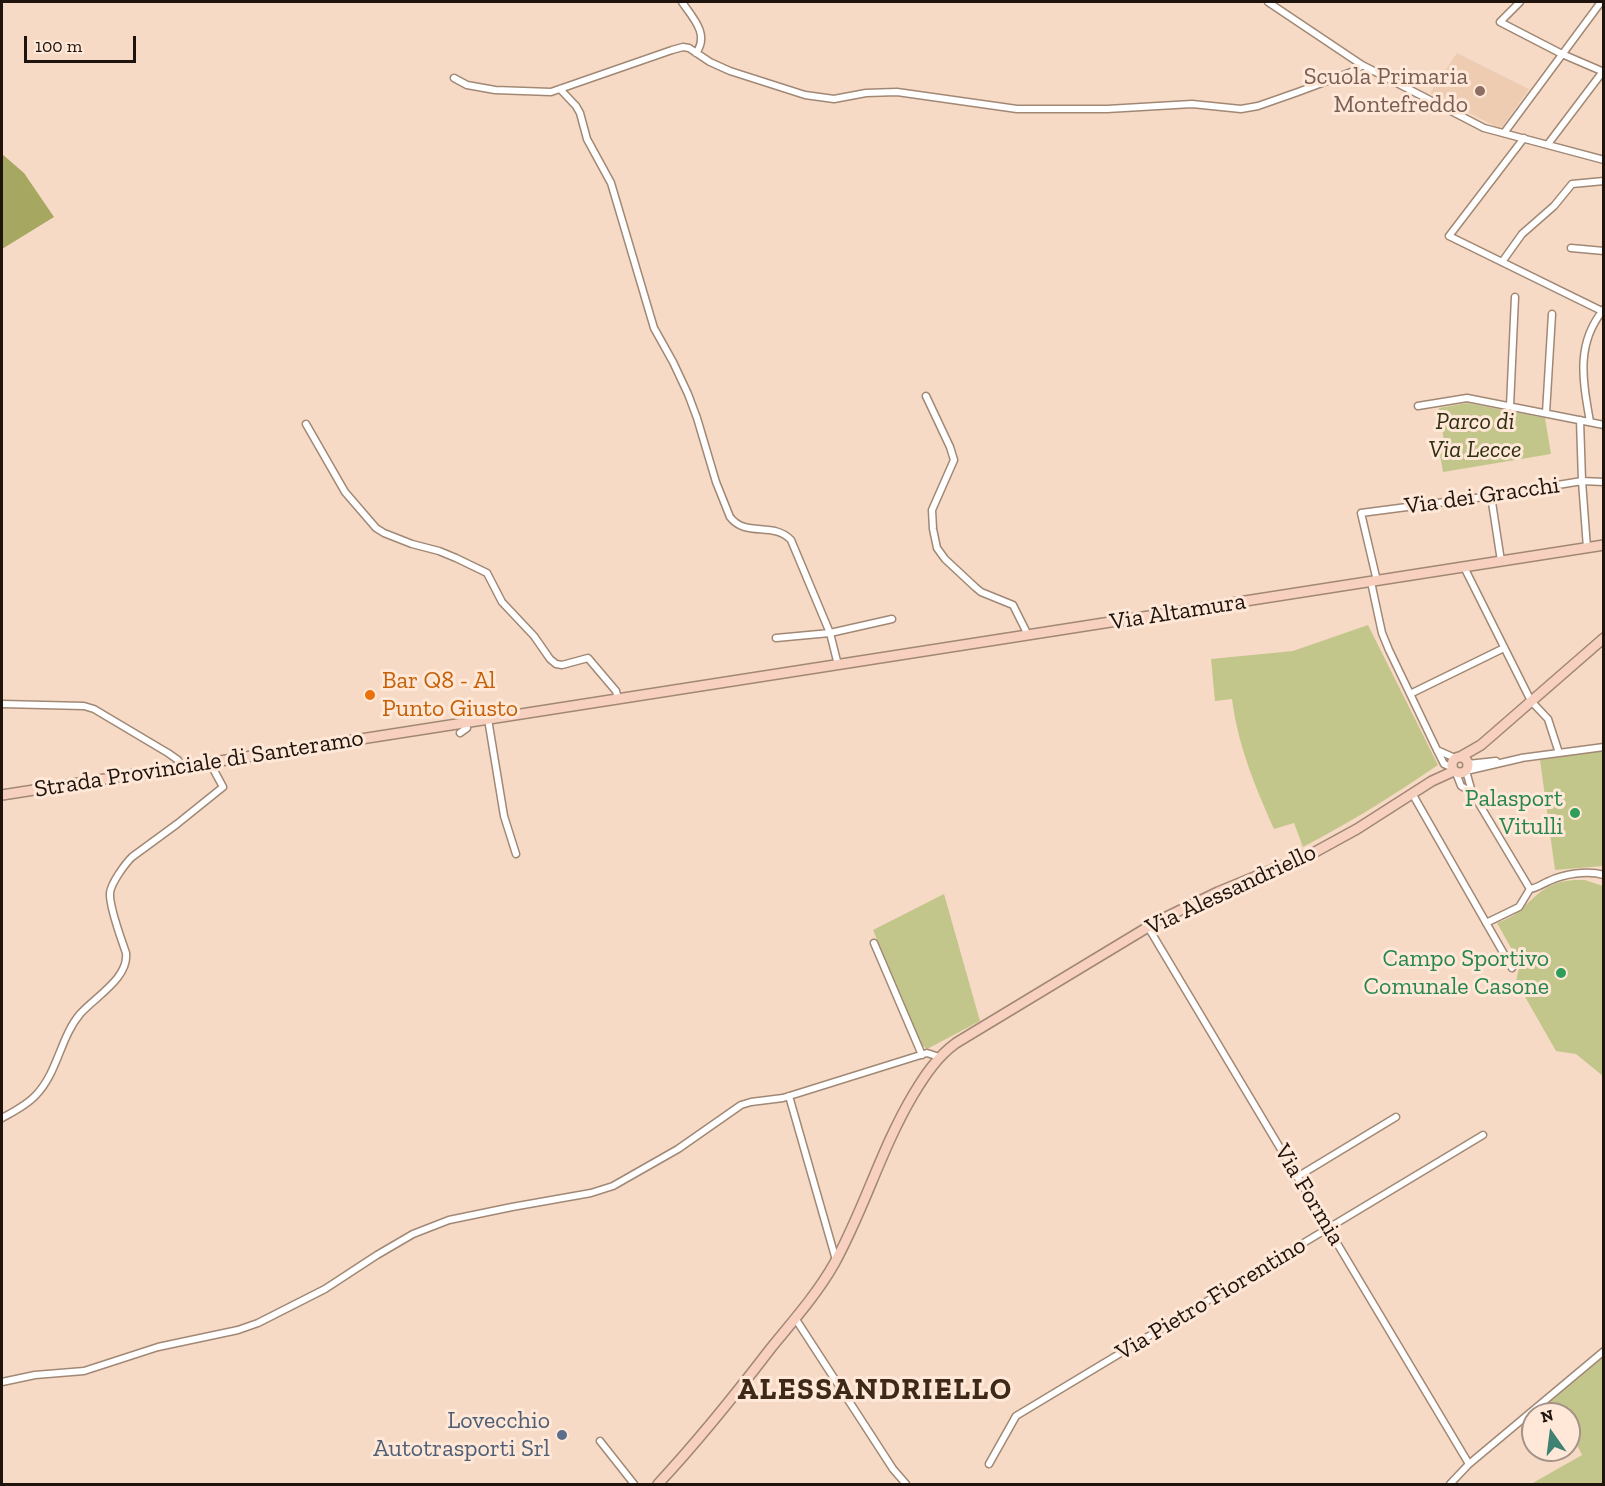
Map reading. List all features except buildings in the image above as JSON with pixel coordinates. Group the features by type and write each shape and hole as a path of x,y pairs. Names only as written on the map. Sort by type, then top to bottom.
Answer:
{"main road":[{"name":"Via Altamura","path":"752,678 1604,545"},
{"name":"Via Alessandriello","path":"658,1485 701,1436 829,1272 847,1239 899,1121 917,1088 939,1057 956,1043 1148,927 1208,896 1315,852 1413,795 1440,773 1459,766 1603,639"},
{"name":"Strada Provinciale di Santeramo","path":"2,795 752,678"}],"street":[{"path":"682,2 699,28 702,38 696,52"},
{"path":"1268,2 1362,65 1485,128 1604,160"},
{"path":"1520,2 1500,22 1562,54 1603,71 1548,144"},
{"path":"1504,133 1601,2"},
{"path":"454,78 467,85 495,90 540,92 560,90 672,50 689,48 710,62 730,71 805,95 834,99 866,93 897,92 1017,109 1107,109 1192,104 1241,109 1258,106 1298,92 1354,71 1362,65"},
{"path":"560,90 580,113 590,145 611,183 654,328 684,385 730,517 745,528 779,531 791,540 830,633 838,664"},
{"path":"1524,138 1449,236 1603,311 1592,325 1585,341 1582,369 1590,422"},
{"path":"1502,262 1522,234 1554,206 1572,184 1604,181"},
{"path":"1571,248 1604,251"},
{"path":"1510,406 1515,297"},
{"path":"1546,413 1552,314"},
{"path":"926,396 954,460 932,510 937,548 945,559 981,592 1013,605 1028,635"},
{"path":"1418,406 1467,398 1604,425"},
{"path":"1580,420 1587,548"},
{"path":"306,424 345,492 376,528 412,544 448,555 487,573 502,602 534,636 550,659 562,665 588,658 616,691 618,699"},
{"name":"Via dei Gracchi","path":"1374,582 1361,513 1491,496 1582,481 1604,482"},
{"path":"1491,496 1501,561"},
{"path":"1464,567 1531,701 1548,719 1559,753"},
{"path":"1374,582 1382,633 1437,750 1459,766 1530,890"},
{"path":"776,639 830,633 892,618"},
{"path":"1410,694 1504,648"},
{"path":"2,704 84,706 168,753 178,760 182,767"},
{"path":"488,719 504,816 516,854"},
{"path":"460,733 467,728 466,723"},
{"path":"1459,766 1604,747"},
{"path":"2,1118 25,1104 41,1089 50,1076 74,1022 112,983 124,967 126,953 110,901 111,887 125,863 223,787 210,762"},
{"path":"1459,766 1461,786 1472,792"},
{"path":"1413,795 1512,968"},
{"path":"1486,923 1519,907 1530,890 1560,877 1584,874 1604,875"},
{"name":"Via Formia","path":"1148,927 1469,1464"},
{"path":"874,943 922,1055"},
{"path":"2,1382 35,1375 84,1371 179,1342 238,1330 258,1323 325,1289 377,1255 426,1228 450,1220 605,1189 632,1177 678,1149 741,1105 789,1096 927,1053 939,1057"},
{"path":"789,1096 836,1260"},
{"path":"1297,1177 1396,1117"},
{"name":"Via Pietro Fiorentino","path":"989,1464 1016,1416 1484,1135"},
{"path":"795,1318 893,1469 906,1485"},
{"path":"1450,1485 1469,1464 1604,1351"},
{"path":"600,1441 634,1485"}],"shaded area":[{"name":"Scuola Primaria Montefreddo","path":"1457,53 1529,89 1501,129 1430,93"}],"green space":[{"path":"2,154 24,173 54,217 2,249"},
{"name":"Parco di Via Lecce","path":"1467,403 1545,418 1551,454 1443,472 1439,449 1445,448 1439,408"},
{"path":"1368,625 1438,765 1372,808 1303,847 1294,823 1274,829 1243,749 1232,699 1215,701 1211,659 1293,651"},
{"name":"Palasport Vitulli","path":"1603,750 1603,866 1555,870 1540,760"},
{"name":"Campo Sportivo Comunale Casone","path":"1585,880 1603,886 1603,1076 1576,1054 1556,1051 1516,981 1520,964 1497,923 1516,914 1549,886"},
{"path":"944,894 980,1021 927,1049 922,1045 873,930"},
{"path":"1603,1355 1603,1484 1531,1484 1570,1462 1581,1462 1581,1402 1547,1402"}],"place":[{"name":"Scuola Primaria Montefreddo","path":"1480,91"},
{"name":"Bar Q8 - Al Punto Giusto","path":"370,695"},
{"name":"Palasport Vitulli","path":"1575,813"},
{"name":"Campo Sportivo Comunale Casone","path":"1561,973"},
{"name":"Lovecchio Autotrasporti Srl","path":"562,1435"}],"district":[{"name":"ALESSANDRIELLO","path":"875,1390"}]}
